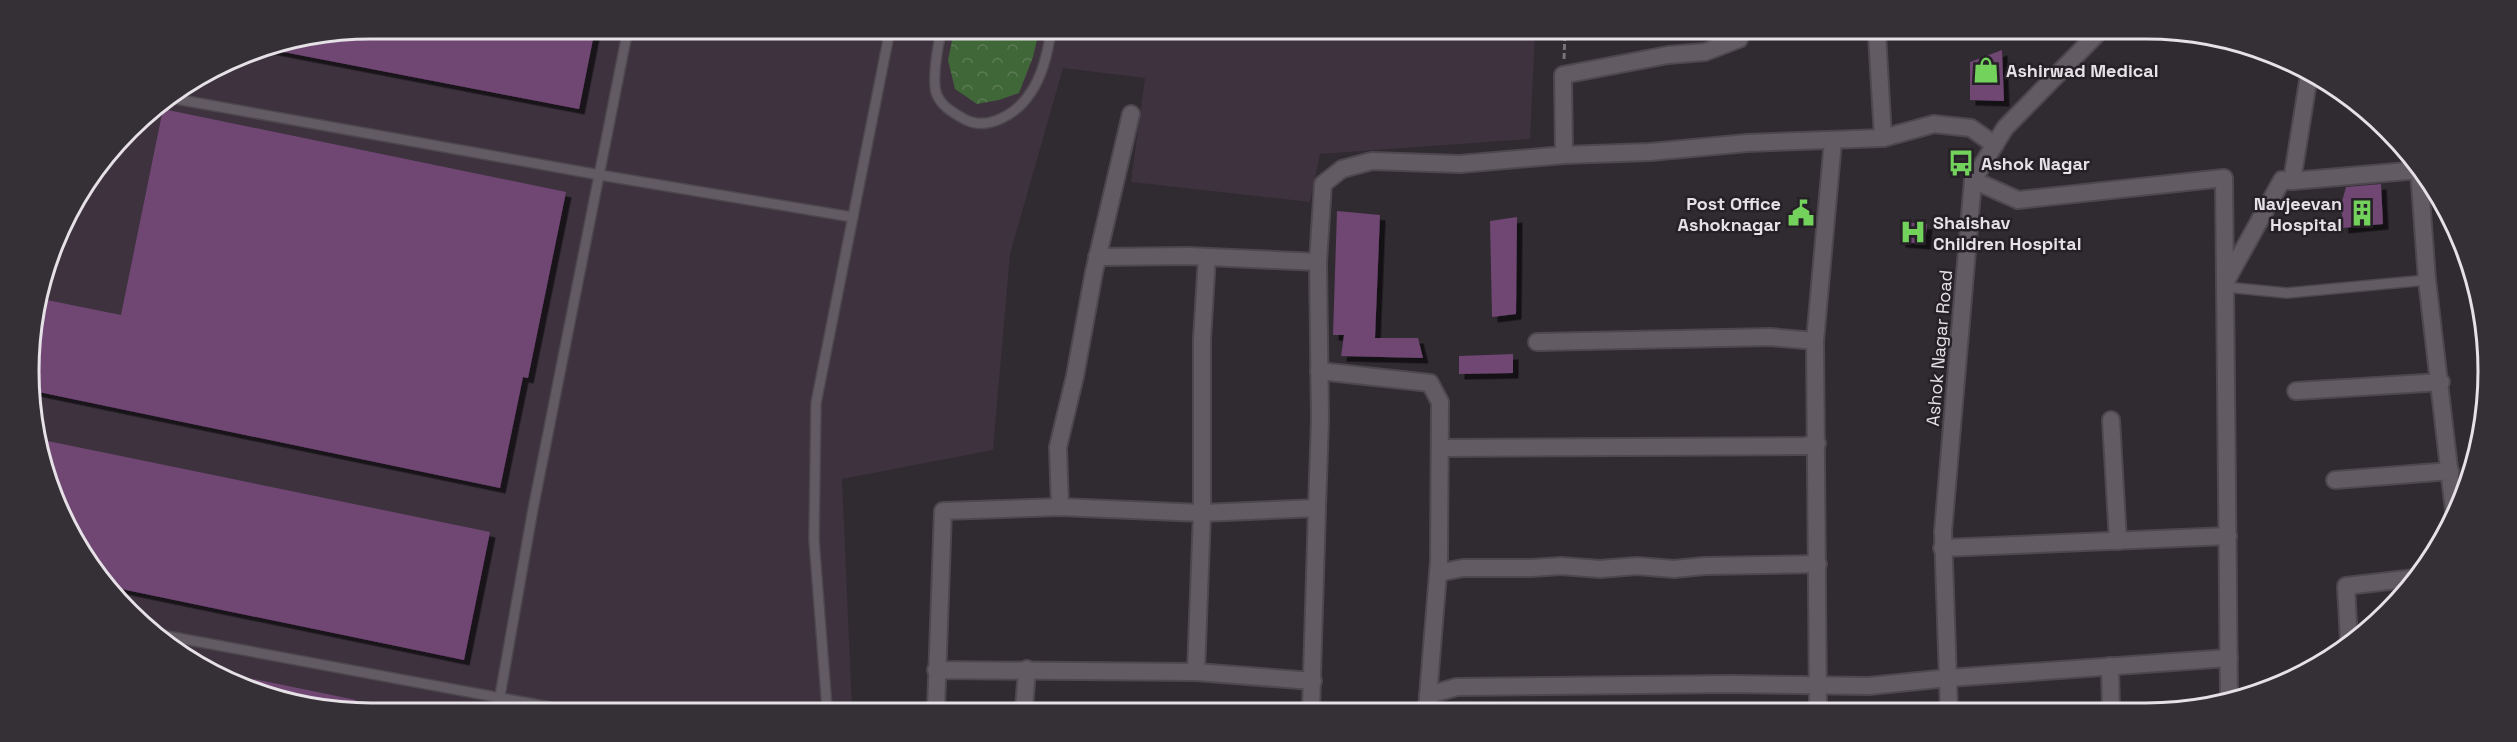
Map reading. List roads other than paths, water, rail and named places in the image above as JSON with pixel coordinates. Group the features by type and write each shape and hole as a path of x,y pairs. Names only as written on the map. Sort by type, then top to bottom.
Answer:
{"street":[{"path":"1564,155 1563,75 1668,55 1705,52 1739,39"},
{"path":"1877,39 1883,138"},
{"name":"Ashok Nagar Road","path":"1949,703 1942,548 1973,180 2005,128 2092,39"},
{"path":"2292,181 2308,81"},
{"path":"1060,507 1058,447 1075,376 1097,257 1131,114"},
{"path":"1311,703 1320,419 1318,262 1323,184 1342,169 1372,161 1460,164 1564,155 1650,152 1748,143 1883,138 1934,124 1971,128 1995,145"},
{"path":"1818,703 1815,341 1833,141"},
{"path":"2225,284 2282,180 2410,171"},
{"path":"1973,180 2018,200 2224,178 2229,693"},
{"path":"2420,184 2427,280 2441,382 2453,499"},
{"path":"1097,257 1207,257 1318,262"},
{"path":"1196,672 1202,513 1202,339 1207,257"},
{"path":"1537,342 1770,337 1815,341"},
{"path":"1319,371 1430,383 1440,402 1441,448 1437,573 1427,702"},
{"path":"2296,391 2441,382"},
{"path":"2112,420 2118,541"},
{"path":"1441,448 1805,446 1817,443"},
{"path":"2335,480 2450,471"},
{"path":"936,703 943,511 1060,507 1202,513 1317,508"},
{"path":"1942,548 2228,536"},
{"path":"1437,573 1462,568 1561,566 1600,569 1637,566 1674,569 1818,564"},
{"path":"2349,634 2346,586 2404,579"},
{"path":"1427,702 1457,687 1818,684 1869,686 1948,678 2229,658"},
{"path":"2110,666 2111,703"},
{"path":"1024,703 1027,669"},
{"path":"936,670 1196,672 1313,681"}],"lane":[{"path":"174,637 499,703 533,509 626,39"},
{"path":"827,703 814,540 816,403 888,39"},
{"path":"938,39 935,59 937,94 949,110 972,123 995,122 1012,113 1032,92 1049,39"},
{"path":"180,100 600,175 852,217"},
{"path":"2225,284 2287,293 2427,280"}],"place":[{"name":"Ashirwad Medical","path":"1986,70"},
{"name":"Ashok Nagar","path":"1961,163"},
{"name":"Post Office Ashoknagar","path":"1801,213"},
{"name":"Navjeevan Hospital","path":"2362,213"},
{"name":"Shaishav Children Hospital","path":"1913,232"}]}
